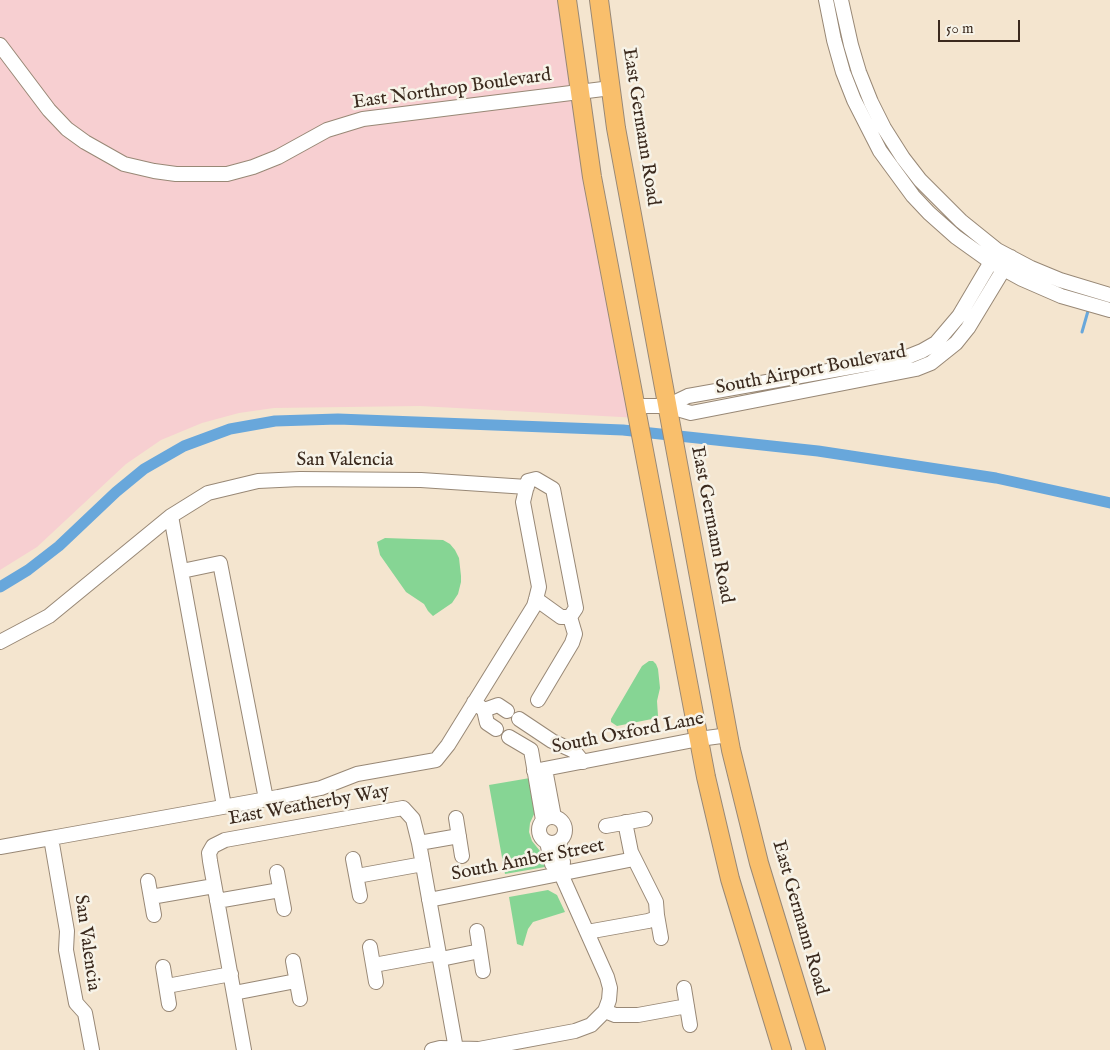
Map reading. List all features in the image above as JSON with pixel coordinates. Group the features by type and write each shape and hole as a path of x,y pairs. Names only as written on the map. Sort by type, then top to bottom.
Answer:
{"main road":[{"path":"567,0 592,177 714,816 730,879 782,1050"},
{"name":"East Germann Road","path":"599,0 616,128 729,735 759,863 816,1050"}],"street":[{"path":"826,0 838,56 865,125 880,151 913,196 929,213 970,248 1031,268 1060,280 1110,295"},
{"path":"841,0 859,72 871,102 884,128 920,180 950,212 1022,279 1061,296 1110,310"},
{"path":"830,20 845,18"},
{"name":"East Northrop Boulevard","path":"0,45 49,110 67,129 79,138 124,164 176,174 227,174 253,167 326,130 363,119 611,88"},
{"name":"South Airport Boulevard","path":"669,413 688,396 907,357 922,351 936,343 960,316 1001,259"},
{"name":"South Airport Boulevard","path":"637,412 691,413 916,370 944,354 968,328 1001,259"},
{"path":"867,364 869,379"},
{"name":"San Valencia","path":"0,642 49,616 171,516 208,493 258,481 300,479 421,480 527,487 528,481 536,479 553,489 576,608 570,617"},
{"path":"0,847 266,799 321,788 357,774 436,760 479,706 534,606 539,587 523,502 527,487"},
{"path":"171,516 224,806"},
{"path":"182,570 220,564 266,799"},
{"path":"536,598 561,617 570,617 574,634 572,643 538,700"},
{"path":"479,706 498,706 552,741 574,751 583,762"},
{"path":"479,706 487,723 496,729"},
{"path":"525,746 535,730"},
{"name":"South Oxford Lane","path":"540,770 699,738 729,735"},
{"path":"509,737 531,750 540,770 549,819"},
{"name":"East Weatherby Way","path":"214,886 209,853 213,846 225,840 403,808 414,819 456,1049"},
{"path":"456,818 462,856"},
{"path":"549,819 558,819 564,826 564,834 553,842 543,840 539,832 539,828 549,819"},
{"name":"South Amber Street","path":"606,826 645,819"},
{"name":"South Amber Street","path":"625,822 631,852 656,902 661,938"},
{"path":"419,843 459,836"},
{"name":"San Valencia","path":"51,838 68,930 66,950 76,1003 85,1013 92,1050"},
{"path":"432,1050 479,1049 575,1031 591,1025 606,1011 610,988 607,977 561,874 552,864 553,842"},
{"path":"353,859 360,896"},
{"name":"South Amber Street","path":"429,900 634,859"},
{"path":"357,876 423,864"},
{"path":"277,872 284,909"},
{"path":"148,881 154,915"},
{"path":"151,897 214,886 244,1050"},
{"path":"217,901 280,890"},
{"path":"587,932 648,921 654,919 657,915"},
{"path":"477,931 483,971"},
{"path":"370,947 376,982"},
{"path":"374,965 480,951"},
{"path":"293,961 300,999"},
{"path":"163,967 169,1004"},
{"path":"167,986 230,974"},
{"path":"234,993 296,981"},
{"path":"684,988 690,1025"},
{"path":"606,1011 615,1015 638,1015 687,1006"}],"shaded area":[{"path":"0,0 566,0 639,418 420,406 274,408 239,413 202,423 161,440 126,464 37,547 0,570"}],"green space":[{"path":"385,538 443,540 450,544 459,558 461,576 458,594 452,603 433,616 424,604 406,592 380,555 377,542"},
{"path":"649,661 653,661 658,669 660,688 657,701 658,716 617,726 611,722 611,719 642,666"},
{"path":"530,778 535,812 530,823 529,832 532,841 544,856 545,867 505,874 489,785"},
{"path":"548,890 557,895 565,912 533,922 528,929 523,946 517,944 509,897"}],"waterway":[{"path":"1082,332 1088,311"},
{"path":"0,587 28,570 59,546 116,492 144,469 184,446 230,429 275,421 338,419 623,430 818,451 996,478 1110,503"}]}
